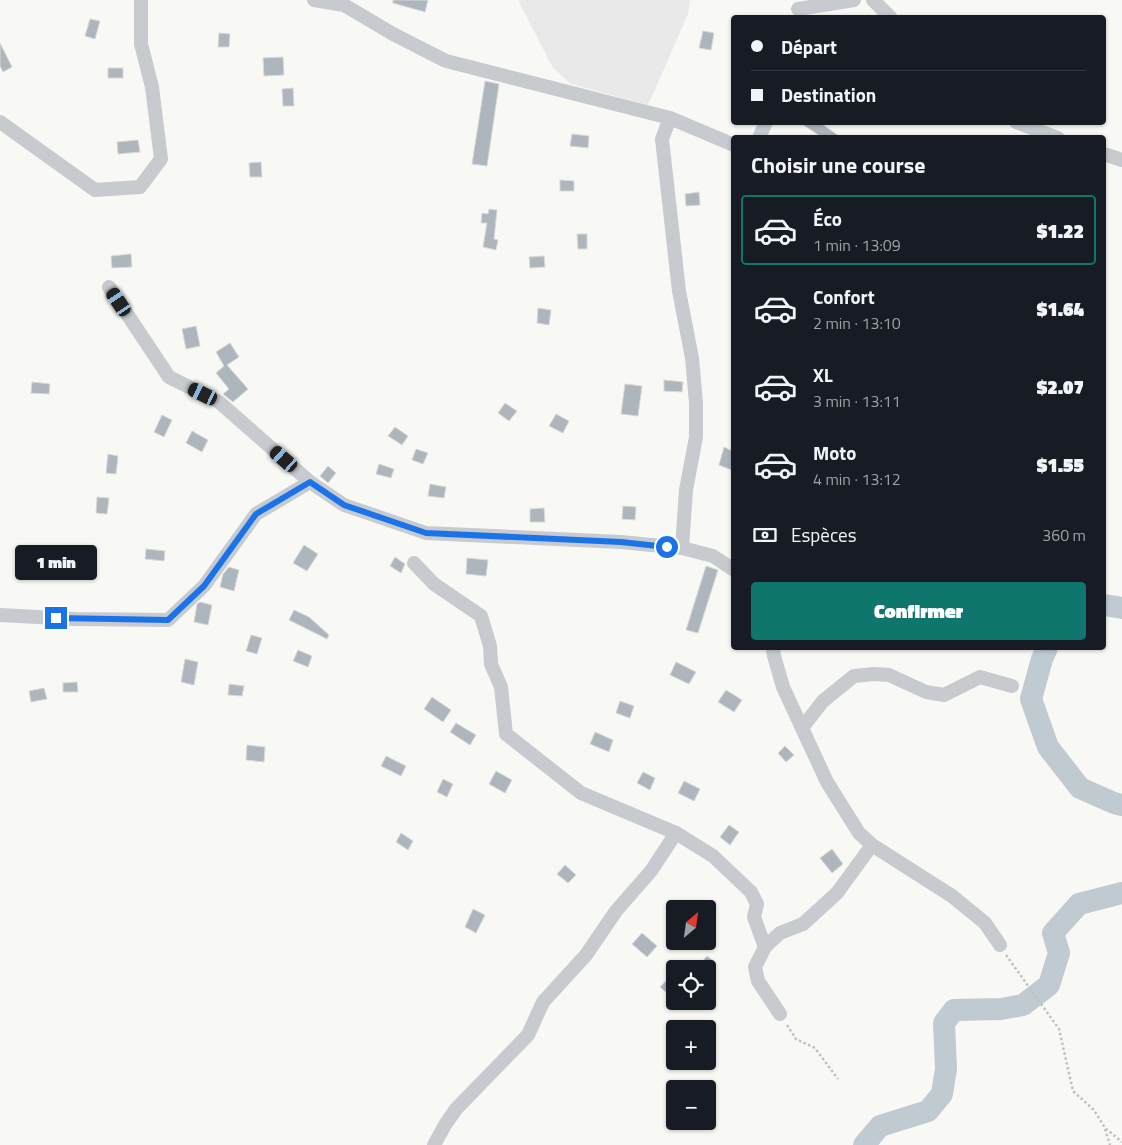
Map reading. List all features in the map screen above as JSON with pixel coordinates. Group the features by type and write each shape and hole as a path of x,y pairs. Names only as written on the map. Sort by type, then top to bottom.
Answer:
{"street":[{"path":"0,122 95,190 140,187 161,159 152,87 141,44 141,0"},
{"path":"314,0 344,5 393,34 446,61 670,118 731,145"},
{"path":"798,10 854,0"},
{"path":"872,0 888,15"},
{"path":"670,118 662,139 679,291 692,358 696,403 696,437 686,490 682,548"},
{"path":"1021,129 1046,135"},
{"path":"1106,155 1122,160"},
{"path":"109,286 169,377 220,402 310,482 344,505 426,533 621,542 682,548 713,556 731,568"},
{"path":"0,615 75,619 168,620 204,586 256,514 310,482"},
{"path":"414,563 434,584 481,616 490,646 491,664 501,687 506,734 581,793 676,833 712,856 751,892 757,904 754,917 764,947"},
{"path":"773,650 783,687 827,782 859,833 872,845 952,896 984,924 1004,950"},
{"path":"802,728 823,700 854,676 889,675 926,692 944,695 980,677 1012,686"},
{"path":"434,1145 445,1124 456,1109 528,1035 543,1002 586,955 616,911 651,871 676,833"},
{"path":"780,1014 758,981 755,967 764,947 780,933 803,924 837,893 872,845"}],"path":[{"path":"1004,950 1059,1029 1074,1092 1094,1110 1105,1128 1110,1145"},
{"path":"780,1014 796,1039 814,1048 838,1079"},
{"path":"1105,1128 1122,1142"}],"shaded area":[{"path":"518,0 690,0 688,14 648,105 571,84 553,68"}],"building":[{"path":"393,0 428,0 425,12 393,3"},
{"path":"90,19 100,21 95,39 85,36"},
{"path":"703,31 714,33 711,50 699,48"},
{"path":"219,33 230,34 229,47 218,47"},
{"path":"0,43 12,67 3,72 0,66"},
{"path":"283,57 284,75 264,76 263,58"},
{"path":"108,68 123,68 123,78 108,78"},
{"path":"485,81 499,84 487,166 472,164"},
{"path":"293,88 294,106 283,106 282,89"},
{"path":"804,125 823,125 838,135 818,135"},
{"path":"572,134 589,136 588,148 570,146"},
{"path":"138,140 140,152 118,154 117,142"},
{"path":"261,162 262,177 250,177 249,163"},
{"path":"560,180 574,181 574,191 560,191"},
{"path":"699,192 700,205 686,206 685,194"},
{"path":"489,209 497,210 494,239 498,240 496,250 483,247 487,223 481,223 482,213 488,214"},
{"path":"577,234 587,234 587,249 578,249"},
{"path":"131,254 132,267 112,268 111,256"},
{"path":"544,256 545,267 530,268 529,257"},
{"path":"538,308 551,310 549,325 537,323"},
{"path":"196,326 200,346 186,349 182,329"},
{"path":"230,343 239,357 227,365 248,389 233,402 223,394 229,389 216,373 224,366 216,352"},
{"path":"664,380 683,382 682,392 664,391"},
{"path":"32,382 50,384 49,394 31,393"},
{"path":"625,384 642,386 638,416 621,414"},
{"path":"505,403 517,411 509,421 498,413"},
{"path":"556,414 569,421 563,433 549,426"},
{"path":"162,415 172,420 164,437 154,432"},
{"path":"395,427 408,436 402,445 388,436"},
{"path":"192,431 208,440 202,452 186,443"},
{"path":"724,447 731,450 731,470 719,465"},
{"path":"416,449 428,453 423,464 412,460"},
{"path":"108,454 118,456 116,474 106,473"},
{"path":"379,464 394,469 391,478 376,474"},
{"path":"328,466 336,473 328,483 320,476"},
{"path":"430,484 446,487 444,498 428,496"},
{"path":"97,497 109,498 107,514 96,513"},
{"path":"623,506 636,507 635,520 622,519"},
{"path":"544,508 545,522 530,522 530,509"},
{"path":"304,545 318,554 307,571 293,563"},
{"path":"146,549 165,551 164,561 145,559"},
{"path":"395,557 405,564 401,573 390,566"},
{"path":"467,558 488,560 486,576 466,574"},
{"path":"706,566 718,570 698,633 686,630"},
{"path":"229,567 239,570 234,591 220,587 223,574"},
{"path":"200,602 212,605 208,625 194,622 197,604"},
{"path":"294,610 309,617 329,635 327,639 289,620"},
{"path":"251,635 262,638 257,654 246,651"},
{"path":"298,650 312,656 308,667 293,661"},
{"path":"185,659 198,662 194,685 181,682"},
{"path":"676,662 696,672 689,684 670,675"},
{"path":"77,682 78,692 63,692 63,683"},
{"path":"229,684 244,686 242,696 228,695"},
{"path":"44,688 47,699 31,702 29,691"},
{"path":"726,690 742,700 734,712 718,702"},
{"path":"432,697 451,710 443,722 424,709"},
{"path":"620,701 634,706 630,718 616,713"},
{"path":"456,723 476,735 470,745 450,732"},
{"path":"595,732 613,740 609,752 590,744"},
{"path":"247,745 265,747 264,762 246,760"},
{"path":"785,746 794,755 786,762 778,753"},
{"path":"386,756 406,766 401,776 381,766"},
{"path":"496,771 512,780 505,793 489,784"},
{"path":"643,772 655,778 650,790 637,783"},
{"path":"443,779 453,784 447,797 437,792"},
{"path":"684,781 700,789 694,801 678,793"},
{"path":"729,825 739,832 730,845 720,837"},
{"path":"401,833 413,841 408,850 396,842"},
{"path":"832,849 843,864 832,873 820,858"},
{"path":"565,865 576,875 568,883 557,874"},
{"path":"473,909 485,915 476,933 465,927"},
{"path":"642,933 657,946 647,957 632,944"},
{"path":"707,956 712,960 704,960"},
{"path":"666,981 666,992 660,987"}],"waterway":[{"path":"1106,605 1122,608"},
{"path":"1046,650 1031,699 1048,747 1080,788 1122,805"},
{"path":"864,1145 880,1126 928,1111 942,1094 946,1069 944,1023 954,1010 1001,1009 1023,1005 1049,985 1059,953 1053,933 1079,904 1122,893"}],"route":[{"path":"56,618 168,620 204,586 256,514 310,482 344,505 426,533 621,542 667,547"}]}
